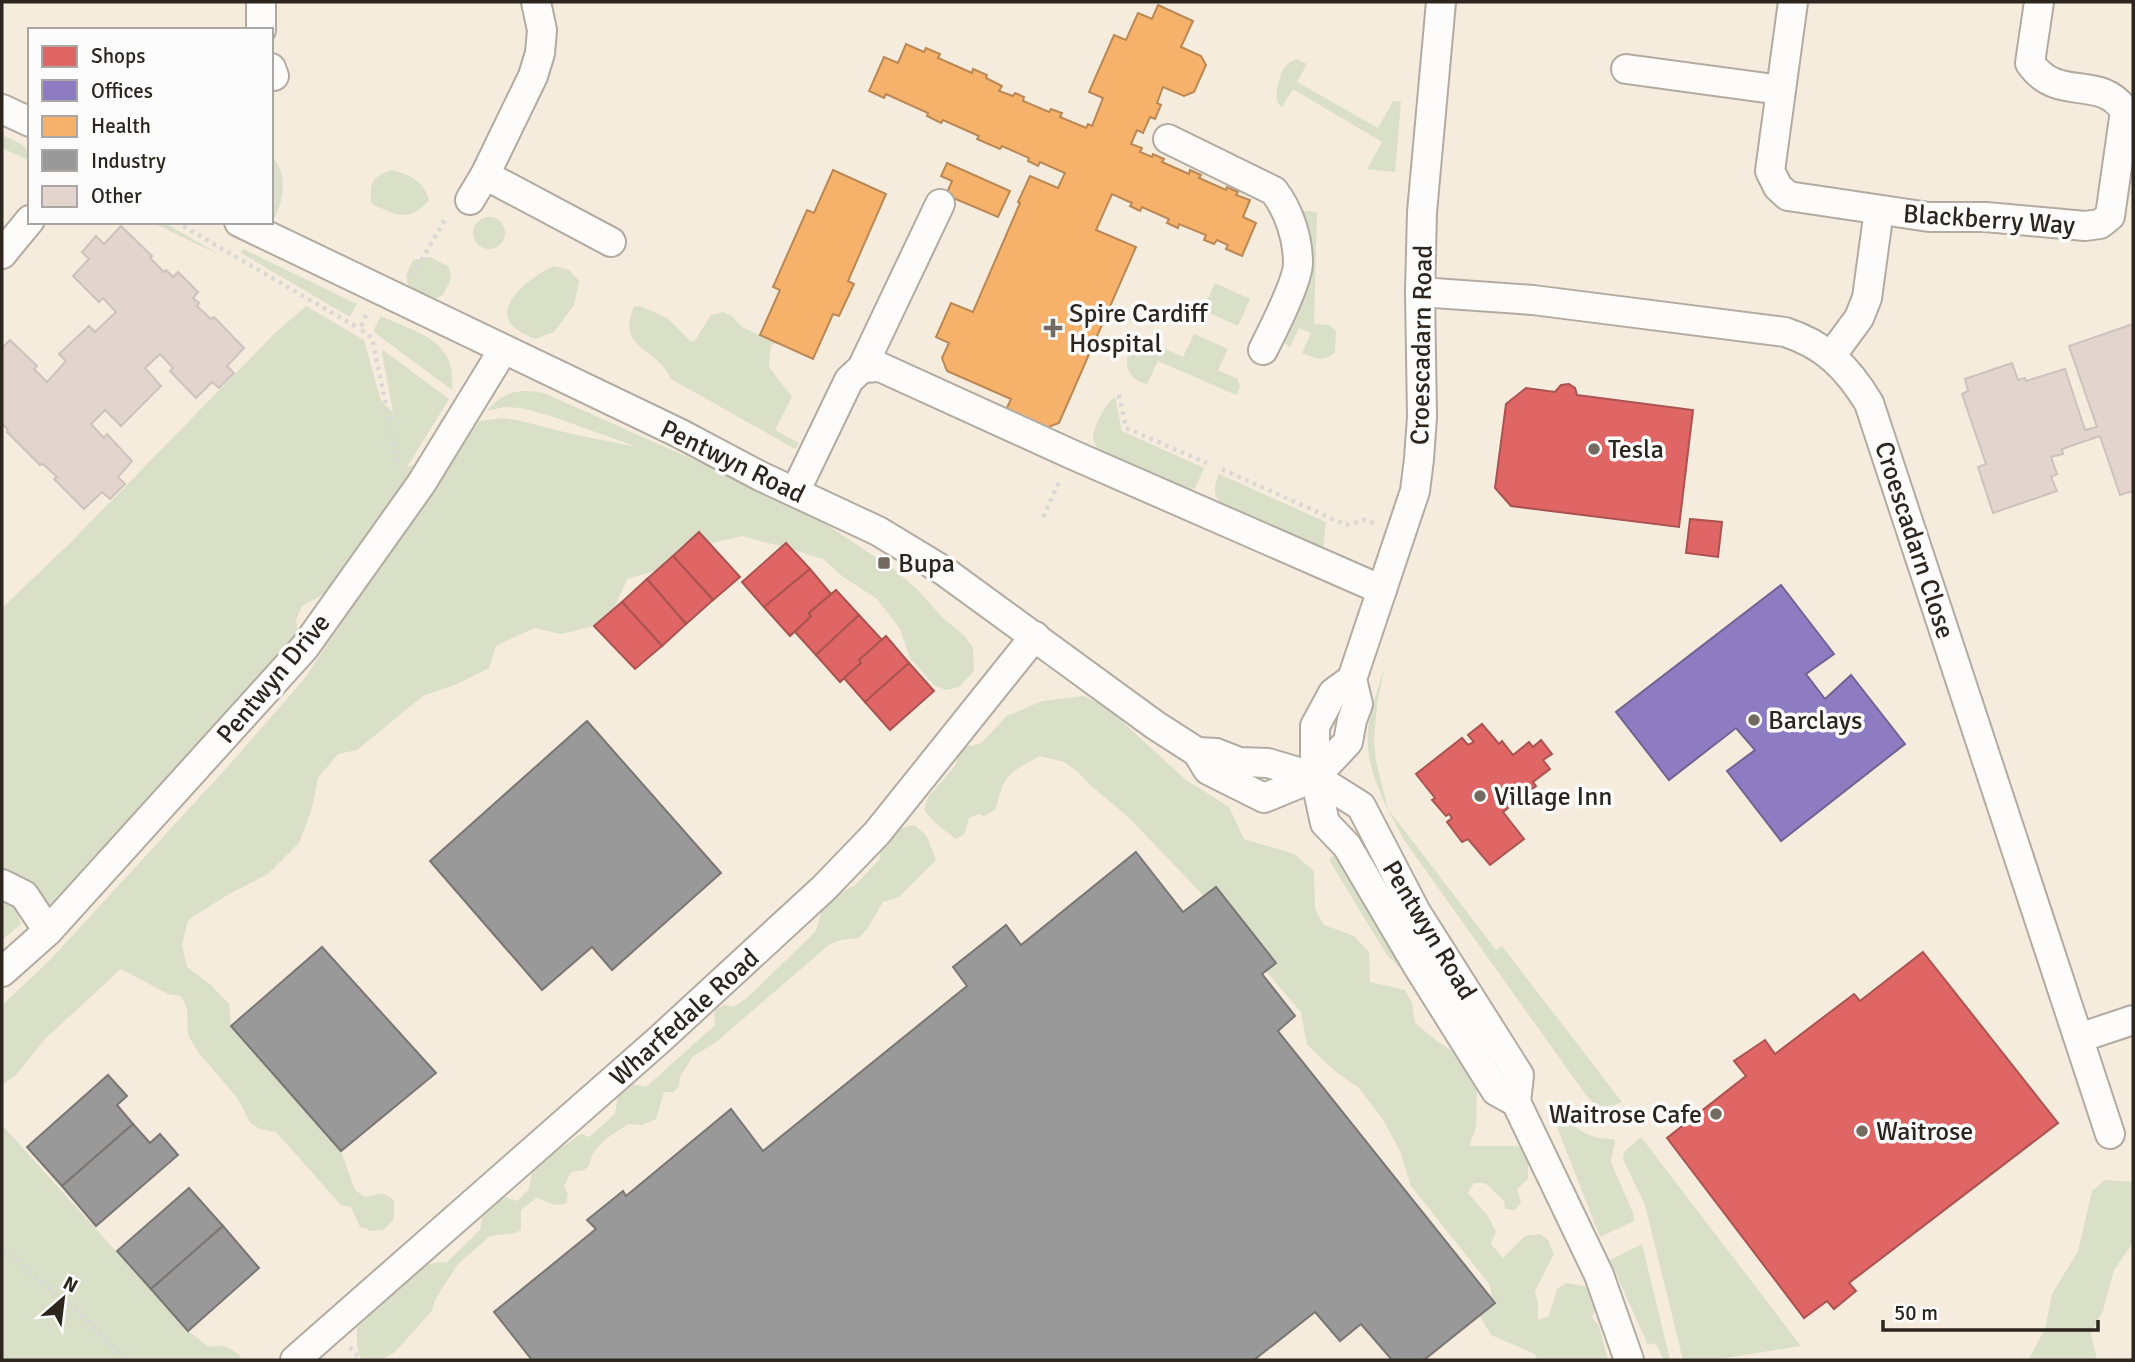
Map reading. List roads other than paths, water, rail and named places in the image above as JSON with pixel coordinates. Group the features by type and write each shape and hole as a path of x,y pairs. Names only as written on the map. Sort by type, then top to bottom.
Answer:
{"street":[{"path":"261,2 261,28"},
{"path":"470,200 533,76 540,53 542,30 536,2"},
{"name":"Croescadarn Road","path":"1315,777 1348,742 1357,704 1352,679 1415,491 1422,417 1422,212 1441,2"},
{"name":"Blackberry Way","path":"1793,2 1770,171 1778,187 1788,196 1929,217 1986,216 2085,226 2100,224 2110,216 2125,111 2118,99 2102,92 2053,84 2039,75 2030,63 2039,2"},
{"path":"1626,69 1780,90"},
{"path":"2,109 28,121"},
{"path":"1168,139 1274,191 1284,204 1292,225 1298,265 1263,350"},
{"path":"485,175 611,242"},
{"path":"795,492 849,380 862,368 940,204"},
{"name":"Blackberry Way","path":"1831,356 1859,318 1867,298 1879,210"},
{"path":"2,254 28,222"},
{"name":"Pentwyn Road","path":"243,224 878,531 944,571 1155,725 1197,752 1216,753 1238,762 1268,763 1315,777 1360,806 1416,912 1519,1075 1516,1102 1599,1275 1629,1360"},
{"name":"Croescadarn Close","path":"1420,292 1533,300 1785,332 1808,340 1831,356 1852,376 1869,403 2110,1134"},
{"name":"Pentwyn Drive","path":"2,972 48,931 305,647 421,484 503,349"},
{"path":"862,368 880,367 1382,590"},
{"name":"Wharfedale Road","path":"295,1360 659,1040 824,888 877,833 1035,636"},
{"path":"2,884 24,895 48,931"},
{"path":"2079,1038 2133,1020"}],"place":[{"name":"Spire Cardiff Hospital","path":"1053,328"},
{"name":"Tesla","path":"1594,449"},
{"name":"Bupa","path":"884,563"},
{"name":"Barclays","path":"1754,720"},
{"name":"Village Inn","path":"1480,796"},
{"name":"Waitrose Cafe","path":"1716,1114"},
{"name":"Waitrose","path":"1862,1131"}]}
